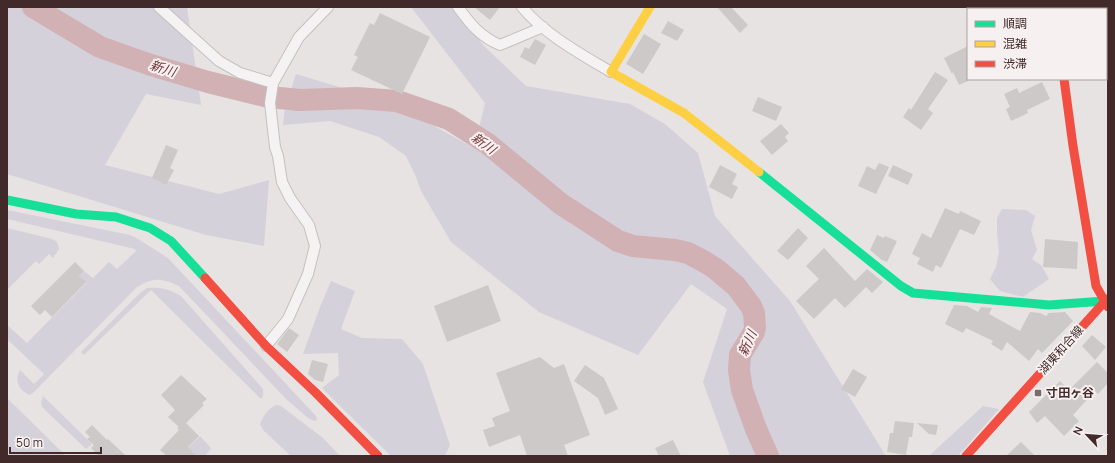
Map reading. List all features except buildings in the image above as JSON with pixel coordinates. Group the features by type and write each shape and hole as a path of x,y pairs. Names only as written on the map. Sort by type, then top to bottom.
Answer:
{"street":[{"path":"159,7 219,60 240,73 273,84"},
{"path":"266,346 288,319 308,274 315,246 309,225 290,198 282,182 275,147 270,103 273,84 299,37 328,7"},
{"path":"458,7 476,30 489,40 500,45 543,27"},
{"path":"522,7 530,16 570,48 684,114 901,286 913,293 1049,305 1107,302"},
{"path":"611,72 628,47 650,7"},
{"path":"1064,80 1073,146 1096,286 1107,302"},
{"path":"7,200 76,214 116,217 150,228 171,241 228,301 266,346 316,393 378,456"},
{"name":"湖東和合線","path":"966,456 1107,302"}],"shaded area":[{"path":"7,7 187,7 201,105 146,94 105,165 219,194 269,180 264,246 206,235 7,174"},
{"path":"411,7 452,7 484,46 526,86 630,104 665,124 698,153 715,216 790,301 886,456 730,456 703,382 727,309 691,284 638,355 539,312 451,242 421,191 406,156 379,137 330,121 283,125 285,107 296,74 349,90 429,123 474,148 485,103"},
{"path":"1002,209 1026,210 1035,216 1031,230 1037,250 1032,259 1041,265 1049,279 1023,297 1000,291 990,279 996,267 999,252 997,218"},
{"path":"7,210 130,235 168,258 316,416 317,420 314,421 308,418 286,399 179,286 162,280 152,280 136,288 33,393 30,395 23,391 20,388 17,378 20,370 34,384 44,374 9,341 7,343 7,325 27,343 86,283 79,276 84,271 93,278 109,262 117,269 136,251 135,249 7,219"},
{"path":"7,228 52,239 57,242 59,249 53,258 49,254 39,264 36,261 7,290"},
{"path":"331,281 355,291 341,329 362,338 402,339 423,364 450,445 445,456 391,456 322,388 339,375 338,353 303,354"},
{"path":"147,288 165,289 181,296 263,389 263,396 261,399 151,290 84,355 81,352 139,294"},
{"path":"43,396 92,444 86,449 42,407 41,403"},
{"path":"7,398 66,456 7,456"},
{"path":"277,405 281,406 323,438 340,456 291,456 263,430 260,424 267,412"},
{"path":"983,406 999,409 958,456 929,456"},
{"path":"200,436 211,449 205,456 196,456 188,448"}],"waterway":[{"name":"新川","path":"33,7 100,47 148,64 208,82 269,97 300,100 357,98 397,101 449,119 488,144 561,204 618,241 633,246 675,250 688,253 705,262 736,286 751,306 754,313 754,332 740,355 739,370 742,390 756,429 768,456"}],"traffic: fast":[{"path":"759,172 901,286 913,293 1049,305 1105,301"},
{"path":"7,200 76,214 116,217 150,228 171,241 205,278"}],"traffic: slow":[{"path":"650,7 611,72 684,113 759,172"}],"traffic: jam":[{"path":"1064,80 1073,146 1096,286 1108,307"},
{"path":"205,278 266,346 316,393 378,456"},
{"path":"966,456 1107,299"}],"place":[{"name":"寸田ヶ谷","path":"1038,393"}]}
